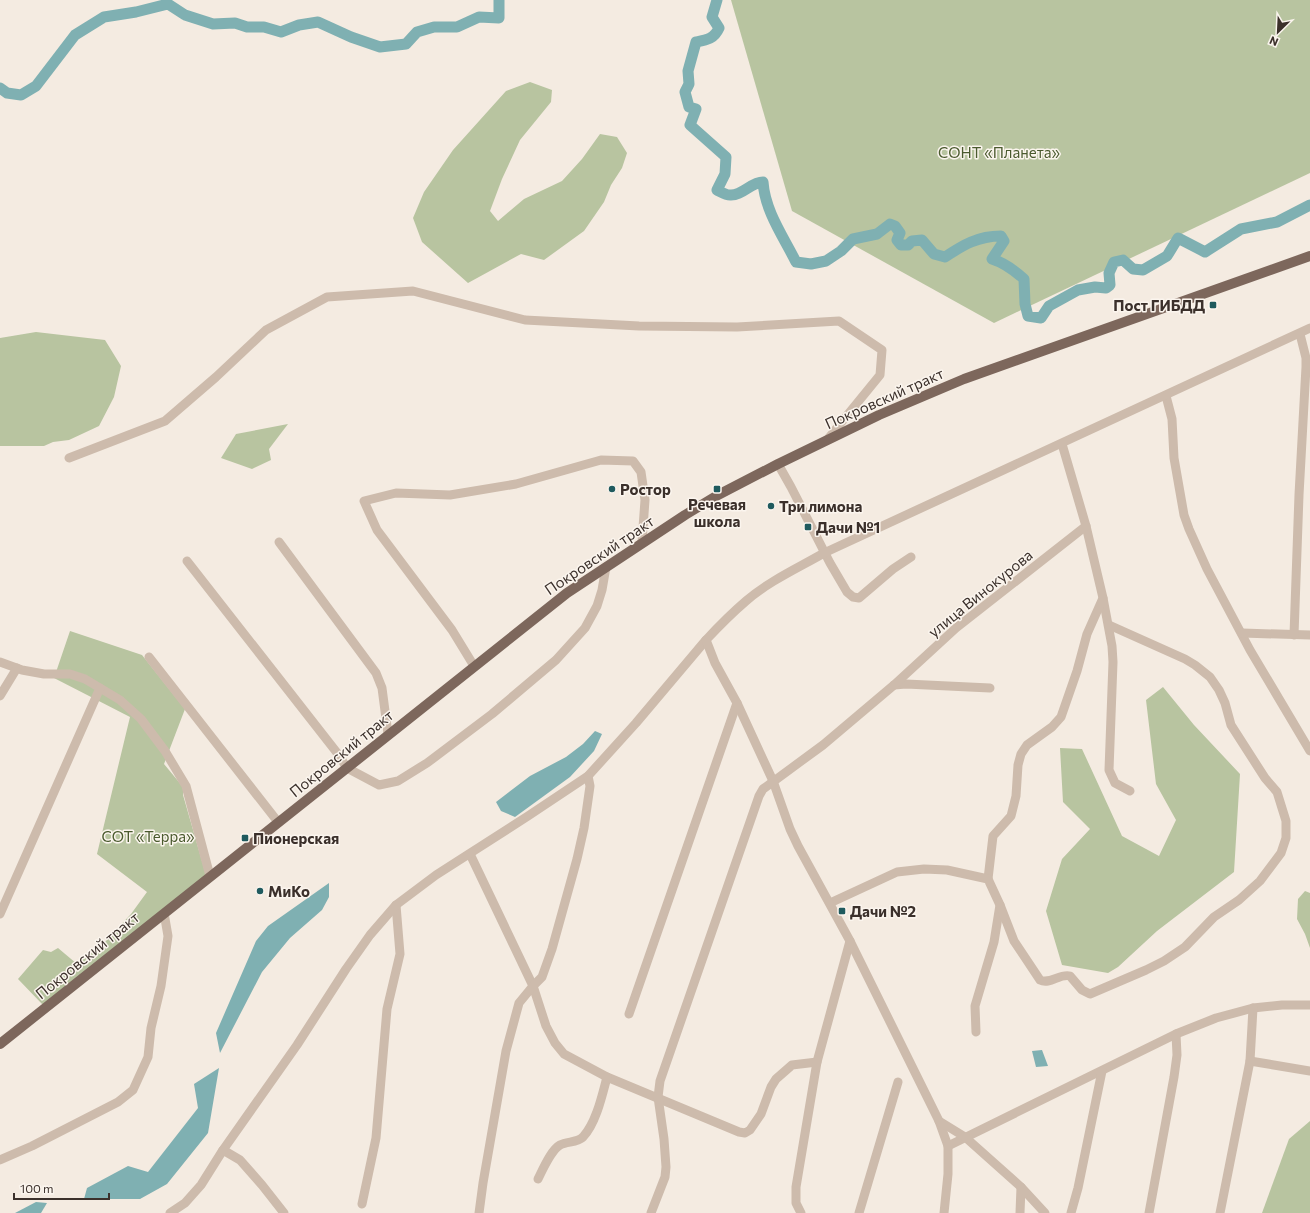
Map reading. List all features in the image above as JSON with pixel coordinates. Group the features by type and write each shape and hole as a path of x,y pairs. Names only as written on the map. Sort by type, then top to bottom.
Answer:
{"main road":[{"name":"Покровский тракт","path":"0,1044 567,593 642,542 718,495 778,464 880,415 964,379 1310,256"}],"street":[{"path":"69,458 164,421 216,377 266,330 327,297 413,290 525,320 638,326 737,327 839,321 882,350 880,375 827,440"},
{"path":"170,1213 185,1203 201,1185 223,1150 297,1045 346,968 370,935 396,905 436,875 588,776 636,723 706,640 747,600 769,585 824,553 1300,334 1310,328"},
{"path":"1294,635 1306,368 1306,358 1300,334"},
{"path":"1166,396 1172,419 1174,458 1184,514 1189,529 1207,569 1269,682 1310,751"},
{"path":"1062,444 1086,526 1109,625 1113,662 1109,770 1115,783 1130,791"},
{"path":"474,666 452,630 377,530 364,501 396,493 450,495 516,484 601,460 633,461 641,472 645,500 642,542"},
{"path":"778,464 824,553 847,592 854,597 859,598 893,569 911,557"},
{"name":"улица Винокурова","path":"651,1213 665,1177 666,1167 658,1097 660,1081 759,796 763,789 823,745 894,685 956,628 1086,526"},
{"path":"279,542 376,673 382,688 388,734"},
{"path":"187,560 338,754 347,768 379,785 398,781 428,763 486,718 556,660 585,628 597,606 602,590 606,567"},
{"path":"1103,598 1087,634 1077,671 1061,717 1052,728 1027,745 1021,754 1018,765 1016,796 1012,816 993,836 991,846 991,864 988,879 1014,941 1040,980 1046,981 1067,975 1070,976 1086,993 1090,994 1146,970 1164,961 1185,947 1214,917 1239,900 1260,881 1281,853 1286,838 1286,821 1277,792 1265,778 1231,725 1225,703 1219,690 1210,677 1185,659 1109,625"},
{"path":"1242,633 1310,635"},
{"path":"706,640 715,663 737,703 773,781 796,840 850,941 939,1121 948,1146 948,1174 944,1213"},
{"path":"149,657 278,822"},
{"path":"0,662 22,670 44,674 70,674 85,679 120,700 141,719 165,751 186,786 210,876"},
{"path":"0,696 17,668"},
{"path":"894,685 906,684 990,688"},
{"path":"0,914 100,688"},
{"path":"629,1014 737,703"},
{"path":"479,1213 506,1051 520,1003 542,977 552,949 578,860 590,786 588,776"},
{"path":"470,854 533,986 546,1026 555,1043 564,1054 569,1057 607,1077 739,1132 745,1133 750,1130 761,1114 771,1087 776,1079 792,1065 817,1062"},
{"path":"830,902 897,872 924,869 947,870 988,879"},
{"path":"362,1204 376,1138 387,1009 400,954 396,905"},
{"path":"976,1032 975,1006 994,942 1000,905"},
{"path":"0,1160 32,1146 118,1102 132,1090 148,1057 151,1028 161,986 168,936 164,913"},
{"path":"801,1213 796,1203 796,1187 817,1062 850,941"},
{"path":"948,1146 1176,1034 1216,1018 1253,1008 1282,1005 1310,1005"},
{"path":"1220,1213 1250,1061 1253,1008"},
{"path":"1149,1213 1174,1077 1177,1055 1176,1034"},
{"path":"1250,1061 1310,1071"},
{"path":"1071,1213 1078,1188 1102,1071"},
{"path":"538,1179 554,1150 561,1145 582,1138 590,1127 601,1101 607,1077"},
{"path":"859,1213 898,1082"},
{"path":"939,1121 964,1137 1021,1187 1045,1213"},
{"path":"223,1150 240,1160 284,1213"},
{"path":"1020,1213 1021,1187"}],"green space":[{"name":"СОНТ «Планета»","path":"731,0 1310,0 1310,173 994,323 792,211"},
{"path":"530,82 552,90 551,102 520,140 502,179 490,211 498,221 524,199 562,181 582,159 600,134 617,137 627,153 622,168 611,185 604,202 584,231 544,260 521,254 468,283 422,242 413,218 424,192 453,150 506,91"},
{"path":"36,332 105,340 121,366 114,397 99,426 69,440 53,442 44,446 0,446 0,338"},
{"path":"288,424 269,449 271,460 252,469 221,458 236,434"},
{"name":"СОТ «Терра»","path":"70,631 142,655 185,709 164,764 183,787 183,795 206,875 43,1005 18,979 43,950 51,952 58,948 77,964 103,944 131,914 147,892 97,854 130,717 54,678"},
{"path":"1163,687 1194,725 1240,774 1234,872 1157,931 1118,967 1108,973 1062,965 1046,911 1062,859 1090,829 1063,802 1060,748 1082,749 1122,836 1159,856 1176,820 1156,784 1146,700"},
{"path":"1305,891 1310,893 1310,948 1297,919 1298,899"},
{"path":"1310,1121 1310,1213 1262,1213 1289,1139"}],"water":[{"path":"595,731 602,734 594,751 570,777 515,817 501,811 496,802 530,776 566,757 583,744"},
{"path":"329,883 329,897 322,910 290,938 262,972 220,1053 216,1033 256,941 268,926"},
{"path":"1042,1050 1048,1066 1036,1067 1032,1051"},
{"path":"219,1068 208,1133 167,1184 140,1199 84,1199 87,1188 128,1166 148,1172 198,1108 194,1084"},
{"path":"36,1202 47,1203 41,1213 15,1213"}],"waterway":[{"path":"0,88 7,93 21,95 36,86 75,35 104,17 136,12 168,4 185,15 213,24 235,23 247,27 264,27 281,32 299,25 318,22 351,37 380,47 406,44 417,32 434,27 457,27 479,17 499,18 499,0"},
{"path":"717,0 712,17 719,28 715,35 704,41 696,42 688,71 689,84 685,92 689,107 696,109 690,125 726,157 725,174 717,190 734,195 754,184 763,182 764,193 771,213 796,262 811,264 826,261 841,251 853,239 877,234 890,224 895,226 900,233 897,240 901,245 908,245 912,241 922,240 934,254 945,257 978,239 1001,236 1004,241 992,259 1009,267 1024,279 1025,304 1028,316 1041,318 1049,306 1078,290 1095,287 1106,288 1110,285 1109,273 1114,262 1123,260 1133,269 1143,270 1167,256 1178,238 1205,252 1241,229 1277,222 1310,205"}],"place":[{"name":"Пост ГИБДД","path":"1213,305"},
{"name":"Ростор","path":"612,489"},
{"name":"Речевая школа","path":"717,489"},
{"name":"Три лимона","path":"771,506"},
{"name":"Дачи №1","path":"808,527"},
{"name":"Пионерская","path":"245,838"},
{"name":"МиКо","path":"260,891"},
{"name":"Дачи №2","path":"842,911"}]}
